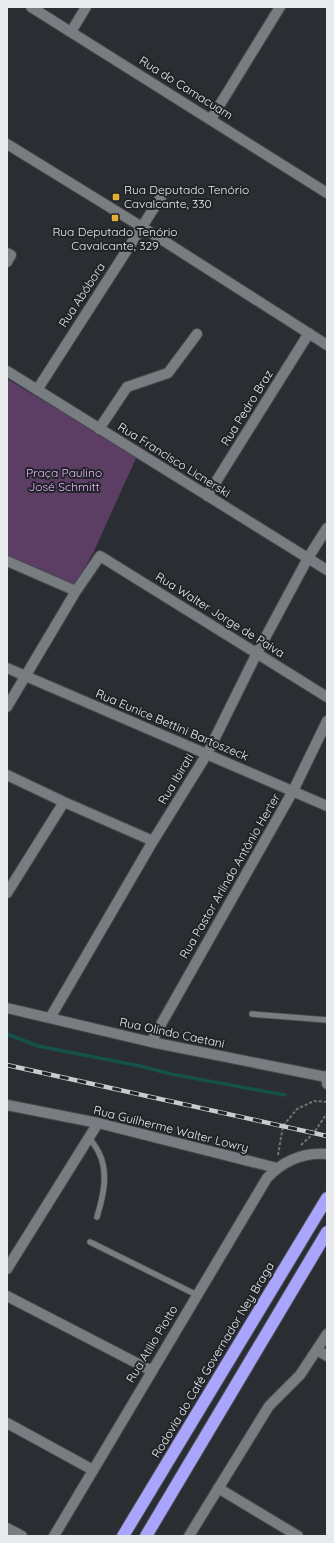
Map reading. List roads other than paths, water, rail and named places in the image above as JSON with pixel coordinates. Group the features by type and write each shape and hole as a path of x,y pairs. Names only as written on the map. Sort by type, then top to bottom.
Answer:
{"highway":[{"name":"Rodovia do Café Governador Ney Braga","path":"124,1536 327,1198"},
{"path":"146,1536 327,1232"}],"street":[{"name":"Rua do Camacuam","path":"31,7 327,193"},
{"path":"71,32 86,7"},
{"path":"211,119 280,7"},
{"path":"7,144 142,227 327,345"},
{"name":"Rua Abóbora","path":"37,390 163,194"},
{"name":"Rua Pedro Braz","path":"207,496 309,333"},
{"path":"99,429 127,387 168,373 197,334"},
{"name":"Rua Francisco Licnerski","path":"7,371 327,570"},
{"name":"Rua Ibirati","path":"50,1018 207,754 257,653 308,558 327,528"},
{"name":"Rua Walter Jorge de Paiva","path":"76,591 100,556 327,697"},
{"path":"7,561 76,591 7,707"},
{"name":"Rua Eunice Bettini Bartoszeck","path":"7,668 327,806"},
{"name":"Rua Pastor Arlindo Antônio Herter","path":"151,1042 293,791 327,721"},
{"path":"7,775 64,802 154,841"},
{"path":"7,893 64,802"},
{"name":"Rua Olindo Caetani","path":"7,1008 151,1042 327,1079"},
{"name":"Rua Guilherme Walter Lowry","path":"7,1105 98,1124 277,1168"},
{"path":"7,1268 98,1124"},
{"path":"277,1168 290,1160 303,1155 317,1153 327,1154"},
{"name":"Rua Atilio Piotto","path":"54,1536 259,1189 277,1168"},
{"path":"7,1296 152,1371"},
{"path":"189,1536 269,1406 300,1376 327,1334"},
{"path":"317,1350 327,1356"},
{"path":"7,1423 93,1470"},
{"path":"218,1488 298,1536"},
{"path":"7,1528 22,1536"}],"lane":[{"path":"252,1014 327,1020"},
{"path":"89,1137 100,1154 104,1170 104,1194 97,1217"},
{"path":"90,1242 197,1295"}],"waterway":[{"path":"7,1034 38,1046 140,1066 171,1074 285,1095"}],"railway":[{"path":"7,1065 327,1136"}],"place":[{"name":"Rua Deputado Tenório Cavalcante, 330","path":"116,197"},
{"name":"Rua Deputado Tenório Cavalcante, 329","path":"115,218"}],"park label":[{"name":"Praça Paulino José Schmitt","path":"64,480"}]}
